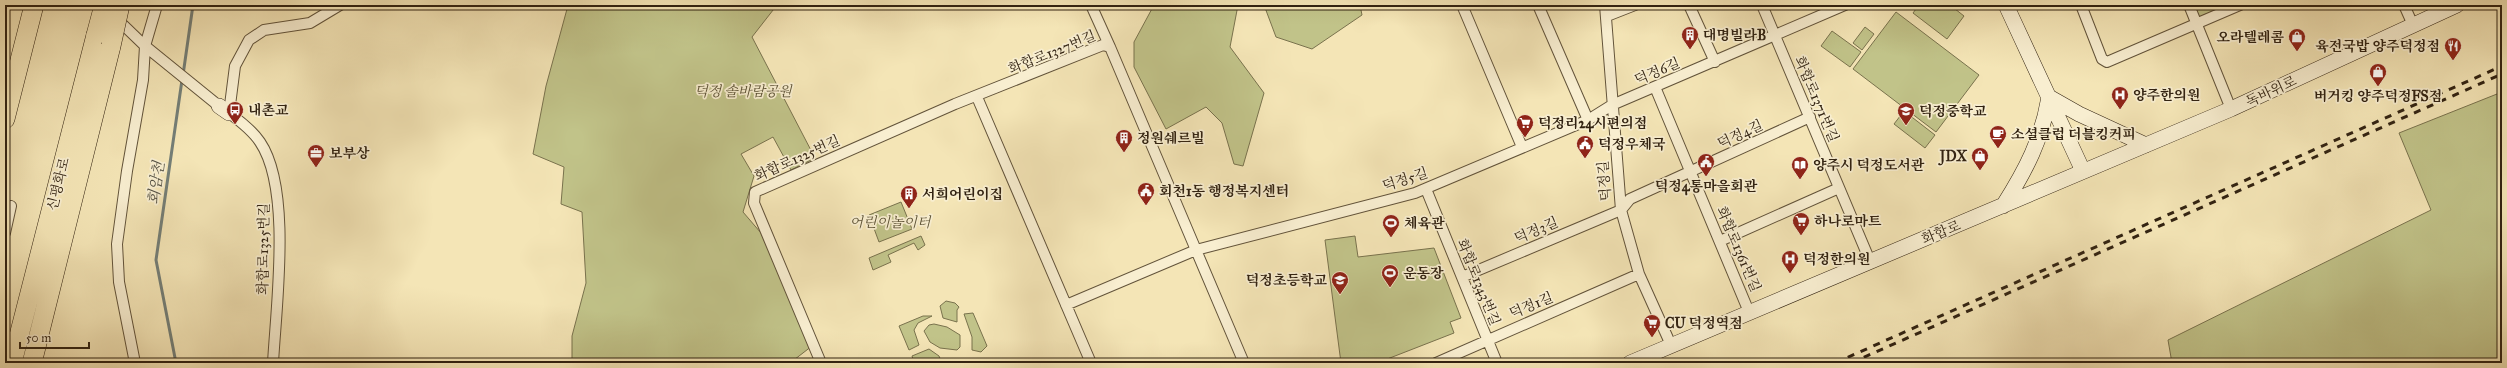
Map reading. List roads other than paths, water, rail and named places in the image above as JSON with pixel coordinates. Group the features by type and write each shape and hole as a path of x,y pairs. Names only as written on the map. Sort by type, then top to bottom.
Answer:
{"highway":[{"path":"5,68 21,5"},
{"path":"5,119 34,5"},
{"name":"신평화로","path":"32,363 103,41 104,5"},
{"name":"신평화로","path":"12,363 103,41 120,5"}],"main road":[{"path":"2006,5 2083,171"},
{"name":"독바위로","path":"2083,171 2232,109 2457,5"},
{"path":"2049,97 2079,114 2146,145"},
{"path":"2003,206 2028,167 2045,123 2049,97"},
{"name":"화합로","path":"1630,363 2083,171"}],"street":[{"name":"화합로1325번길","path":"104,5 148,48 224,110 244,124 260,142 275,178 280,230 273,363"},
{"path":"135,363 119,282 117,244 127,171 148,48 157,5"},
{"path":"224,110 235,66 249,40 264,30 310,23 340,5"},
{"path":"1091,5 1110,47"},
{"path":"1462,5 1522,147"},
{"path":"1538,5 1588,120"},
{"name":"덕정길","path":"1605,5 1621,210 1639,274 1672,346"},
{"path":"1607,16 1635,5"},
{"path":"1689,5 1715,62"},
{"name":"화합로1371번길","path":"1762,5 1870,261"},
{"path":"2081,5 2102,58 2107,62 2240,5"},
{"path":"2189,5 2232,109"},
{"path":"2404,5 2413,26"},
{"name":"덕정6길","path":"1612,105 1775,36 1840,6"},
{"name":"화합로1327번길","path":"977,97 1103,46 1110,47 1244,363"},
{"name":"화합로1361번길","path":"1655,87 1749,312"},
{"name":"화합로1325번길","path":"822,363 754,203 756,192 948,108 977,97"},
{"path":"977,97 1090,363"},
{"name":"덕정5길","path":"1196,250 1426,189 1588,120 1612,105"},
{"name":"덕정4길","path":"1621,210 1630,199 1810,117"},
{"path":"1720,241 1839,188"},
{"name":"화합로1343번길","path":"1426,189 1497,363"},
{"path":"5,233 11,206"},
{"name":"덕정3길","path":"1462,277 1621,210"},
{"path":"1066,305 1196,250"},
{"name":"덕정1길","path":"1436,363 1639,274"}],"waterway":[{"name":"회암천","path":"183,75 193,5"},
{"name":"회암천","path":"176,363 156,260 182,80"}],"railway":[{"path":"1835,363 2502,66"},
{"path":"1851,363 2502,74"}],"place":[{"name":"대명빌라B","path":"1690,50"},
{"name":"오라텔레콤","path":"2297,52"},
{"name":"육전국밥 양주덕정점","path":"2453,61"},
{"name":"버거킹 양주덕정FS점","path":"2378,87"},
{"name":"양주한의원","path":"2120,110"},
{"name":"내촌교","path":"235,125"},
{"name":"덕정중학교","path":"1906,126"},
{"name":"덕정리24시편의점","path":"1525,138"},
{"name":"소셜클럽 더블킹커피","path":"1998,149"},
{"name":"정원쉐르빌","path":"1124,153"},
{"name":"덕정우체국","path":"1585,159"},
{"name":"보부상","path":"316,168"},
{"name":"JDX","path":"1980,171"},
{"name":"덕정4통마을회관","path":"1706,177"},
{"name":"양주시 덕정도서관","path":"1800,180"},
{"name":"회천1동 행정복지센터","path":"1146,206"},
{"name":"서희어린이집","path":"909,209"},
{"name":"하나로마트","path":"1801,236"},
{"name":"체육관","path":"1391,238"},
{"name":"덕정한의원","path":"1790,274"},
{"name":"운동장","path":"1390,288"},
{"name":"덕정초등학교","path":"1340,295"},
{"name":"CU 덕정역점","path":"1652,338"}],"park label":[{"name":"덕정 솔바람공원","path":"743,91"},
{"name":"어린이놀이터","path":"890,222"}]}
